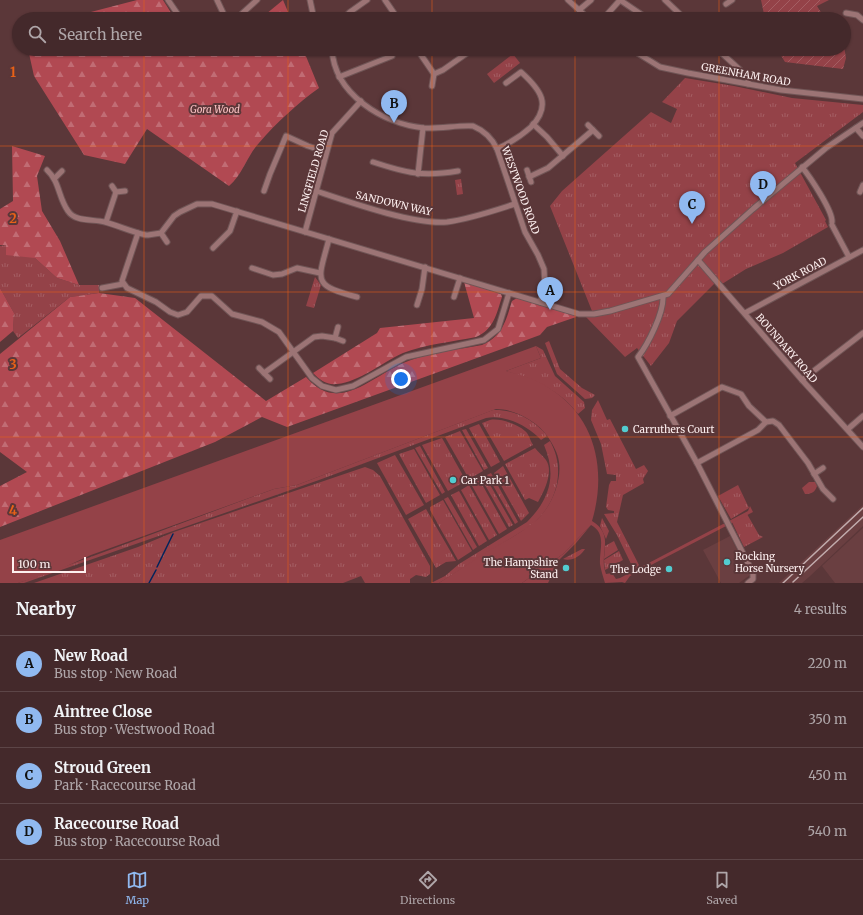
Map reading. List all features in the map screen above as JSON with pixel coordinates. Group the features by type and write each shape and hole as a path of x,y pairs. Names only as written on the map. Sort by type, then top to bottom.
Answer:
{"street":[{"path":"168,0 176,12"},
{"path":"217,0 223,12"},
{"path":"244,12 257,0"},
{"path":"312,12 310,1 317,0"},
{"path":"350,12 367,0"},
{"path":"385,0 393,12"},
{"path":"568,0 579,10 591,0"},
{"path":"609,12 620,0 638,12"},
{"path":"664,0 677,12"},
{"path":"726,4 733,0"},
{"path":"851,14 856,15 863,20"},
{"name":"WESTWOOD ROAD","path":"333,56 339,77 348,90 361,101 389,118 424,128 473,126 487,134 497,149 525,232 544,268 545,287 540,302"},
{"path":"339,77 392,56"},
{"path":"422,56 434,74 432,86"},
{"path":"434,74 462,56"},
{"name":"GREENHAM ROAD","path":"642,56 660,67 792,92 863,99"},
{"path":"725,56 748,77 748,84"},
{"path":"497,149 515,141 541,116 543,108 540,95 521,72 506,83"},
{"name":"LINGFIELD ROAD","path":"305,232 326,152 335,128 361,101"},
{"path":"47,170 55,178 63,201 70,213 80,218 106,222 147,235 161,233 174,216 197,204 212,204 579,314 594,314 668,294 710,247 802,167 863,123"},
{"path":"534,124 563,156"},
{"path":"588,125 599,136"},
{"path":"418,174 424,128"},
{"path":"856,128 863,136"},
{"path":"527,170 530,180 563,156 593,130"},
{"path":"264,191 287,133 308,146 326,152"},
{"path":"373,162 418,174 429,175 458,171"},
{"path":"802,167 832,218 832,224 849,257"},
{"path":"55,178 62,171"},
{"path":"860,192 863,185"},
{"path":"112,186 116,192"},
{"path":"116,192 125,191"},
{"name":"SANDOWN WAY","path":"316,191 383,211 436,221 460,220 515,204"},
{"path":"106,222 116,192"},
{"path":"213,248 230,231 237,211"},
{"path":"123,284 123,278 138,233"},
{"path":"161,233 167,242"},
{"path":"329,239 320,273 323,282 330,289 357,297"},
{"name":"YORK ROAD","path":"745,313 863,250"},
{"name":"BOUNDARY ROAD","path":"698,260 802,380 863,447"},
{"path":"417,305 422,289 425,267"},
{"path":"252,268 273,275 282,274 289,269 297,268 320,273"},
{"path":"454,297 460,278"},
{"path":"102,288 123,284 144,297 156,302 174,315 187,312 201,296 212,296 232,314 262,322 278,332 318,384 336,390 346,388 406,357 484,340 489,337 500,325 509,293"},
{"path":"663,296 661,311 644,350 638,357 697,463 754,573 752,579 748,583"},
{"path":"335,338 338,327"},
{"path":"802,380 863,333"},
{"path":"264,373 293,351 317,336 335,338 343,341"},
{"path":"259,368 270,378"},
{"path":"670,416 722,387 741,394 749,406 766,422 773,422 779,426 808,463 833,500"},
{"path":"848,429 863,416"},
{"path":"697,463 758,430 766,422"},
{"path":"814,474 823,468"}],"shaded area":[{"path":"863,505 863,526 809,577 802,583 779,583"},
{"path":"863,528 863,583 835,583 822,566"},
{"name":"Rocking Horse Nursery","path":"730,536 750,575 739,583 721,583 703,550"}],"green space":[{"path":"137,0 163,0 171,12 91,12"},
{"path":"283,0 288,12 268,12"},
{"path":"761,0 829,0 817,6 821,12 764,12"},
{"name":"Gora Wood","path":"30,56 306,56 319,88 303,100 273,128 255,148 238,176 229,186 147,129 125,164 84,155 34,76"},
{"path":"510,56 515,56 520,63 494,83 487,74"},
{"path":"781,56 846,56 846,58 843,69 785,62"},
{"path":"685,78 792,98 863,105 863,112 795,163 826,220 825,221 828,227 783,253 746,269 722,284 718,280 677,321 669,343 651,366 637,348 625,357 586,317 592,311 550,206 562,191 651,112 671,123 677,109 662,102"},
{"path":"12,146 45,156 37,176 42,211 60,241 79,285 57,278 35,258 6,255 6,245 0,245 0,209 13,201"},
{"path":"461,179 463,194 457,195 455,180"},
{"path":"6,245 35,258 57,278 79,285 99,285 99,293 70,297 18,338 13,331 14,313 0,288 0,246"},
{"path":"315,277 321,285 314,308 306,306"},
{"path":"464,282 501,294 502,297 494,321 482,334 476,337 430,345 403,353 354,380 337,384 326,383 313,373 377,333 380,328 474,318"},
{"path":"0,288 14,313 13,331 0,342"},
{"path":"99,293 135,298 266,401 306,377 319,388 332,393 346,392 359,388 400,365 414,359 482,345 495,337 503,327 512,301 517,298 579,316 547,327 540,335 287,427 262,417 215,442 0,527 0,486 27,472 0,452 0,354 70,297"},
{"path":"549,341 560,369 582,388 595,395 592,398 585,399 557,374 545,343"},
{"path":"536,346 543,350 555,376 584,402 585,408 578,414 562,398 545,386 506,371 541,358"},
{"path":"536,346 541,358 506,371 534,380 549,388 565,400 578,414 587,430 594,447 598,483 592,521 599,527 605,539 604,566 606,574 612,573 616,579 620,578 748,511 750,506 753,512 630,576 625,583 605,583 600,564 601,537 596,529 591,525 563,554 522,583 439,583 534,522 540,517 550,503 557,487 559,478 558,459 555,449 548,437 538,426 525,417 511,411 496,409 297,485 274,489 91,555 56,571 18,583 0,583 0,540"},
{"path":"598,400 607,420 610,419 636,469 644,465 648,471 643,479 644,483 623,495 617,522 640,567 634,570 617,535 604,514 614,513 614,511 608,510 606,507 609,485 611,481 616,481 616,475 607,474 601,444 591,420 592,410"},
{"path":"493,410 508,411 530,420 547,436 541,440 530,430 516,422 493,417 486,418 319,480 24,583 18,583 274,489 297,485"},
{"path":"490,420 508,422 522,428 528,435 533,445 504,461 482,423"},
{"path":"479,424 500,462 491,467 469,428"},
{"path":"466,429 488,468 484,470 462,430"},
{"path":"460,431 483,471 469,479 445,437"},
{"path":"442,438 466,481 448,491 422,445"},
{"path":"550,441 558,464 558,476 552,499 538,519 529,527 439,583 431,583 445,576 459,564 527,522 535,513 546,495 549,486 550,466 544,445"},
{"path":"420,446 445,492 442,494 415,448"},
{"path":"535,448 546,460 549,470 549,476 538,502 529,498 525,500 505,464"},
{"path":"414,449 440,495 426,503 399,454"},
{"path":"395,455 424,505 406,515 377,463"},
{"path":"503,466 529,513 521,521 494,473"},
{"path":"365,467 373,470 380,476 430,566 430,574 426,577 416,575 410,579 410,583 365,583 361,576 343,583 34,583 138,547 174,532"},
{"path":"491,473 518,522 515,524 487,475"},
{"path":"485,476 513,525 509,527 481,478"},
{"path":"479,479 507,529 499,534 471,484"},
{"path":"809,482 815,482 817,486 810,494 805,494 802,488"},
{"path":"469,485 497,535 489,540 461,490"},
{"path":"738,485 749,508 731,519 718,496"},
{"path":"459,491 487,541 479,546 451,495"},
{"path":"448,497 477,547 473,550 444,499"},
{"path":"443,500 472,551 458,560 430,510 430,507"},
{"path":"426,509 456,561 446,562 436,568 408,519"},
{"path":"747,514 759,535 763,537 744,547 732,522"},
{"path":"602,518 609,531 606,539 600,526"},
{"path":"591,525 559,560 548,583 522,583 563,554"},
{"path":"614,541 618,550 604,559 605,546"},
{"path":"582,549 585,549 576,558 569,560 563,559"},
{"path":"619,551 623,560 605,570 604,560"}],"waterway":[{"path":"157,567 173,534"},
{"path":"149,583 156,570"}],"railway":[{"path":"783,583 863,508"},
{"path":"793,582 863,517"}],"place":[{"name":"Aintree Close","path":"394,123"},
{"name":"Racecourse Road","path":"763,204"},
{"name":"Stroud Green","path":"692,224"},
{"name":"New Road","path":"550,310"},
{"name":"Carruthers Court","path":"625,429"},
{"name":"Car Park 1","path":"453,480"},
{"name":"Rocking Horse Nursery","path":"727,562"},
{"name":"The Hampshire Stand","path":"566,568"},
{"name":"The Lodge","path":"669,569"}]}
